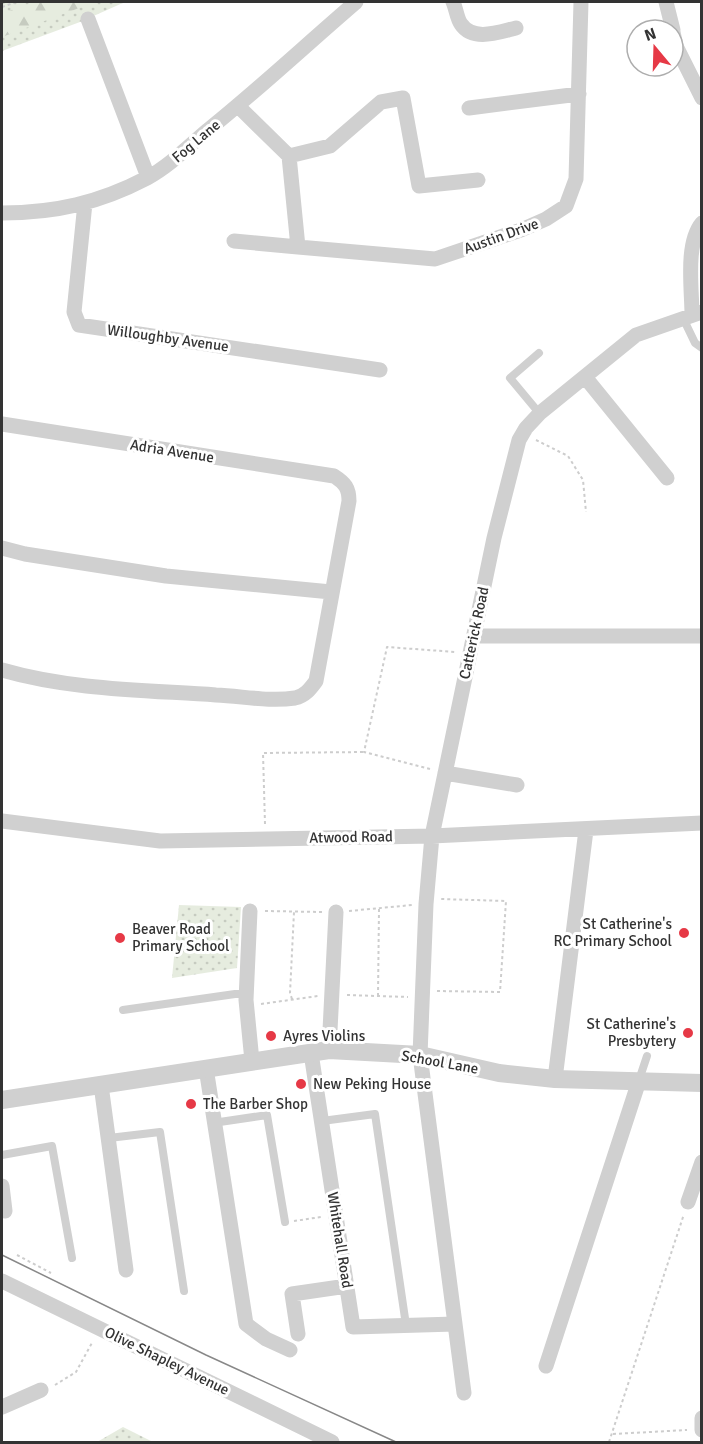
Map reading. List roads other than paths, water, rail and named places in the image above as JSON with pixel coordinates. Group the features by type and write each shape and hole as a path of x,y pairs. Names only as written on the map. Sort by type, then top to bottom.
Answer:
{"street":[{"name":"Fog Lane","path":"2,213 41,212 85,203 148,177 238,106 356,2"},
{"path":"453,2 461,24 468,30 483,35 516,28"},
{"name":"Austin Drive","path":"234,241 435,259 520,230 546,219 566,206 576,179 581,2"},
{"path":"666,2 670,18"},
{"path":"88,19 148,177"},
{"path":"685,63 702,98"},
{"path":"470,108 579,94"},
{"path":"289,156 330,146 381,102 404,98 419,186 478,180"},
{"path":"238,106 289,156 298,247"},
{"name":"Willoughby Avenue","path":"85,203 74,312 79,325 380,369"},
{"path":"692,315 692,247 695,234 702,223"},
{"name":"Catterick Road","path":"464,1393 420,1055 422,995 426,899 432,836 494,538 517,447 523,434 540,414 636,335 692,315"},
{"path":"585,377 667,478"},
{"name":"Adria Avenue","path":"2,424 326,475 341,481 349,491 349,501 332,592"},
{"path":"2,548 25,554 166,576 332,592 316,681 311,689 294,698 239,697 58,683 2,670"},
{"path":"474,636 702,636"},
{"path":"445,772 517,785"},
{"name":"Atwood Road","path":"2,821 160,841 432,836 702,823"},
{"path":"555,1079 586,830"},
{"path":"250,911 246,1000 252,1061"},
{"path":"329,1050 336,912"},
{"name":"School Lane","path":"2,1100 329,1050 420,1055 499,1072 555,1079 702,1083"},
{"name":"Whitehall Road","path":"311,1053 353,1327 455,1324"},
{"path":"206,1068 246,1324 266,1339 290,1350"},
{"path":"546,1366 639,1081"},
{"path":"101,1085 126,1270"},
{"path":"688,1202 702,1162"},
{"path":"2,1186 5,1211"},
{"name":"Olive Shapley Avenue","path":"2,1281 332,1443"},
{"path":"298,1334 292,1294 347,1286"},
{"path":"2,1407 41,1390"},
{"path":"701,1429 702,1418"}],"lane":[{"path":"692,315 695,343 702,348"},
{"path":"539,353 510,378 540,414"},
{"path":"123,1010 235,994 246,1000"},
{"path":"639,1081 646,1056"},
{"path":"322,1121 375,1114 406,1325"},
{"path":"213,1123 267,1115 285,1222"},
{"path":"109,1138 160,1132 184,1291"},
{"path":"2,1155 52,1146 72,1258"}],"tram line":[{"path":"2,1255 206,1355 396,1442"}],"place":[{"name":"St Catherine's RC Primary School","path":"684,933"},
{"name":"Beaver Road Primary School","path":"120,938"},
{"name":"St Catherine's Presbytery","path":"688,1033"},
{"name":"Ayres Violins","path":"271,1036"},
{"name":"New Peking House","path":"301,1084"},
{"name":"The Barber Shop","path":"191,1104"}]}
